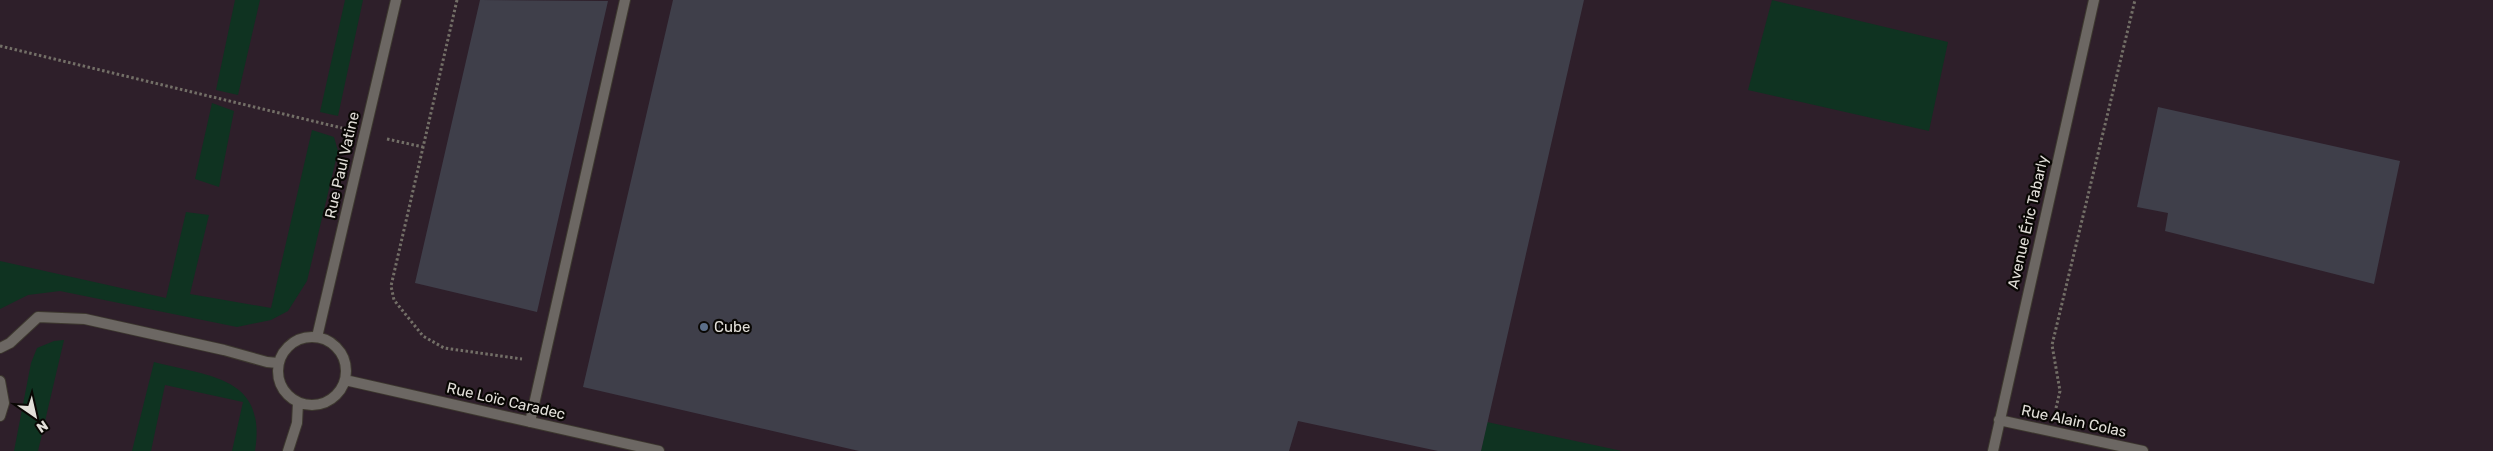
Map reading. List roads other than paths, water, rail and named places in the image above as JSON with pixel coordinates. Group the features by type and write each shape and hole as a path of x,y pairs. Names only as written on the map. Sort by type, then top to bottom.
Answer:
{"street":[{"name":"Rue Paul Vatine","path":"317,337 396,0"},
{"path":"530,422 625,0"},
{"name":"Avenue Éric Tabarly","path":"1993,451 2094,0"},
{"path":"0,348 10,343 38,317 69,318 113,325 224,350 266,362 278,363"},
{"path":"306,337 317,337 328,340 338,348 344,358 345,380 340,391 321,404 310,406 298,403 284,390 277,373 278,363 288,346 306,337"},
{"name":"Rue Loïc Caradec","path":"345,380 659,451"},
{"path":"0,381 4,403 0,416"},
{"path":"288,451 297,423 298,403"},
{"name":"Rue Alain Colas","path":"1999,420 2142,451"}],"place":[{"name":"Cube","path":"704,327"}]}
